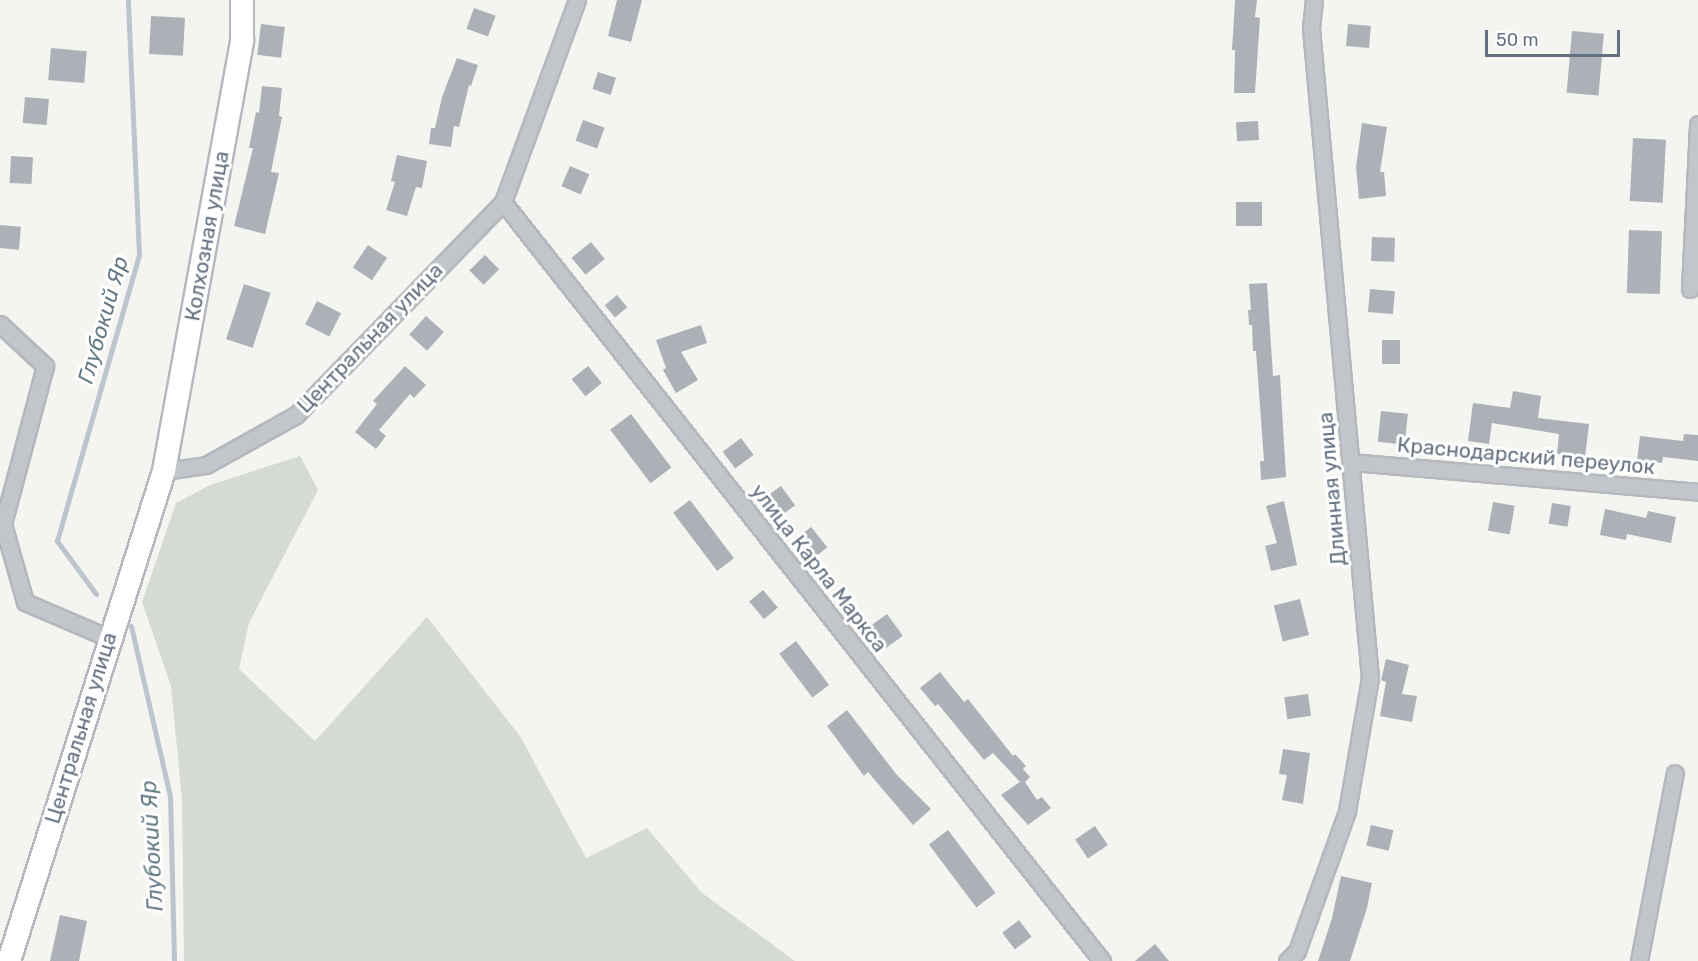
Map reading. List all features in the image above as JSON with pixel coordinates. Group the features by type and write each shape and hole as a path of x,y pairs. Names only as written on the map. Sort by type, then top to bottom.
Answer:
{"street":[{"name":"Колхозная улица","path":"164,471 242,40 242,0"},
{"name":"Центральная улица","path":"9,961 164,471 206,465 296,415 503,202 577,0"},
{"name":"Длинная улица","path":"1287,961 1297,951 1347,811 1370,678 1311,28 1314,0"},
{"path":"1690,289 1698,124"},
{"name":"улица Карла Маркса","path":"503,202 1102,961"},
{"path":"0,324 45,366 3,524 25,602 110,638"},
{"name":"Краснодарский переулок","path":"1351,462 1698,492"},
{"path":"1639,961 1675,773"}],"shaded area":[{"path":"300,456 318,490 249,623 239,669 315,741 427,617 520,736 586,858 647,828 702,893 795,961 184,961 182,800 171,686 142,602 176,503 210,485"}],"building":[{"path":"617,0 642,0 631,42 608,36"},
{"path":"1235,0 1257,0 1255,17 1260,18 1255,93 1234,93 1235,50 1232,50"},
{"path":"474,8 496,16 488,37 466,29"},
{"path":"151,16 185,18 183,56 149,54"},
{"path":"261,24 285,27 281,58 257,55"},
{"path":"1348,24 1371,26 1369,48 1346,46"},
{"path":"1572,31 1604,34 1598,96 1567,93"},
{"path":"51,48 87,51 84,83 48,80"},
{"path":"457,58 478,65 471,86 469,85 459,127 454,126 451,147 429,144 431,128 435,128 442,97"},
{"path":"598,72 616,78 611,95 592,89"},
{"path":"262,86 282,88 279,116 282,117 271,172 279,173 265,234 234,226 253,148 249,148 256,112 259,113"},
{"path":"25,97 49,99 47,125 23,123"},
{"path":"583,120 605,128 597,149 575,141"},
{"path":"1258,121 1259,140 1237,141 1236,122"},
{"path":"1362,123 1387,127 1380,172 1384,172 1386,196 1359,199 1356,167"},
{"path":"1633,138 1666,140 1663,203 1630,201"},
{"path":"397,155 427,161 422,188 416,187 407,216 386,210 395,182 391,181"},
{"path":"11,156 33,157 32,184 10,183"},
{"path":"570,166 589,174 581,194 561,186"},
{"path":"1236,202 1262,202 1262,226 1236,226"},
{"path":"0,225 21,227 19,250 0,248"},
{"path":"1629,230 1662,231 1660,294 1627,293"},
{"path":"1372,237 1395,238 1394,262 1371,261"},
{"path":"591,242 605,259 585,275 572,258"},
{"path":"368,245 387,258 372,280 353,267"},
{"path":"485,255 499,269 484,285 469,271"},
{"path":"1267,283 1273,376 1280,375 1286,477 1261,480 1260,461 1264,461 1256,351 1253,351 1252,325 1249,325 1248,310 1251,310 1249,284"},
{"path":"244,284 271,293 253,348 226,339"},
{"path":"1370,289 1395,291 1393,314 1368,312"},
{"path":"617,295 627,307 615,318 605,305"},
{"path":"317,301 341,313 329,336 305,324"},
{"path":"426,316 444,332 427,351 409,335"},
{"path":"701,325 707,343 681,352 698,380 676,393 663,370 666,368 656,340"},
{"path":"1382,340 1400,340 1400,364 1382,364"},
{"path":"405,366 426,385 414,398 410,394 379,430 386,436 376,449 355,432 377,404 373,401"},
{"path":"588,366 602,383 586,396 572,379"},
{"path":"1513,391 1541,396 1538,418 1589,424 1585,458 1557,454 1559,434 1492,423 1489,444 1468,441 1473,403 1510,408"},
{"path":"1381,411 1408,414 1405,445 1378,442"},
{"path":"631,414 671,468 651,483 610,430"},
{"path":"1684,434 1698,435 1698,461 1663,457 1662,463 1637,460 1640,436 1683,441"},
{"path":"741,438 754,455 735,469 723,452"},
{"path":"781,486 795,505 776,520 762,500"},
{"path":"690,500 734,558 717,571 673,513"},
{"path":"1284,501 1297,565 1271,571 1265,546 1277,543 1266,506"},
{"path":"1493,502 1515,506 1510,534 1488,531"},
{"path":"1552,503 1571,506 1567,527 1549,524"},
{"path":"1605,509 1646,518 1648,511 1676,517 1671,543 1627,534 1626,540 1600,535"},
{"path":"811,527 827,547 809,562 792,542"},
{"path":"763,590 778,608 764,619 749,602"},
{"path":"1300,599 1309,635 1283,641 1274,606"},
{"path":"887,614 903,636 884,649 868,628"},
{"path":"796,641 829,685 812,698 779,654"},
{"path":"1386,659 1409,665 1402,694 1417,696 1412,722 1380,716 1386,682 1381,680"},
{"path":"940,672 964,702 968,699 1013,756 1015,754 1026,766 1023,769 1030,777 1025,782 1037,800 1042,797 1051,808 1028,825 1001,795 1020,782 993,753 984,760 938,704 935,706 920,688"},
{"path":"1308,694 1311,716 1287,719 1284,697"},
{"path":"847,710 896,774 931,809 913,825 868,772 864,776 827,726"},
{"path":"1283,749 1310,753 1303,804 1282,800 1287,775 1279,774"},
{"path":"1371,825 1393,830 1389,851 1366,845"},
{"path":"1095,826 1108,845 1088,858 1075,839"},
{"path":"948,830 996,893 976,908 929,844"},
{"path":"1341,876 1372,883 1367,908 1350,961 1318,961 1332,918"},
{"path":"60,915 87,921 79,961 50,961"},
{"path":"1019,920 1032,937 1015,949 1002,933"},
{"path":"1155,944 1169,961 1135,961"}],"waterway":[{"name":"Глубокий Яр","path":"96,594 57,541 139,255 128,0"},
{"name":"Глубокий Яр","path":"131,626 170,796 174,961"}]}
